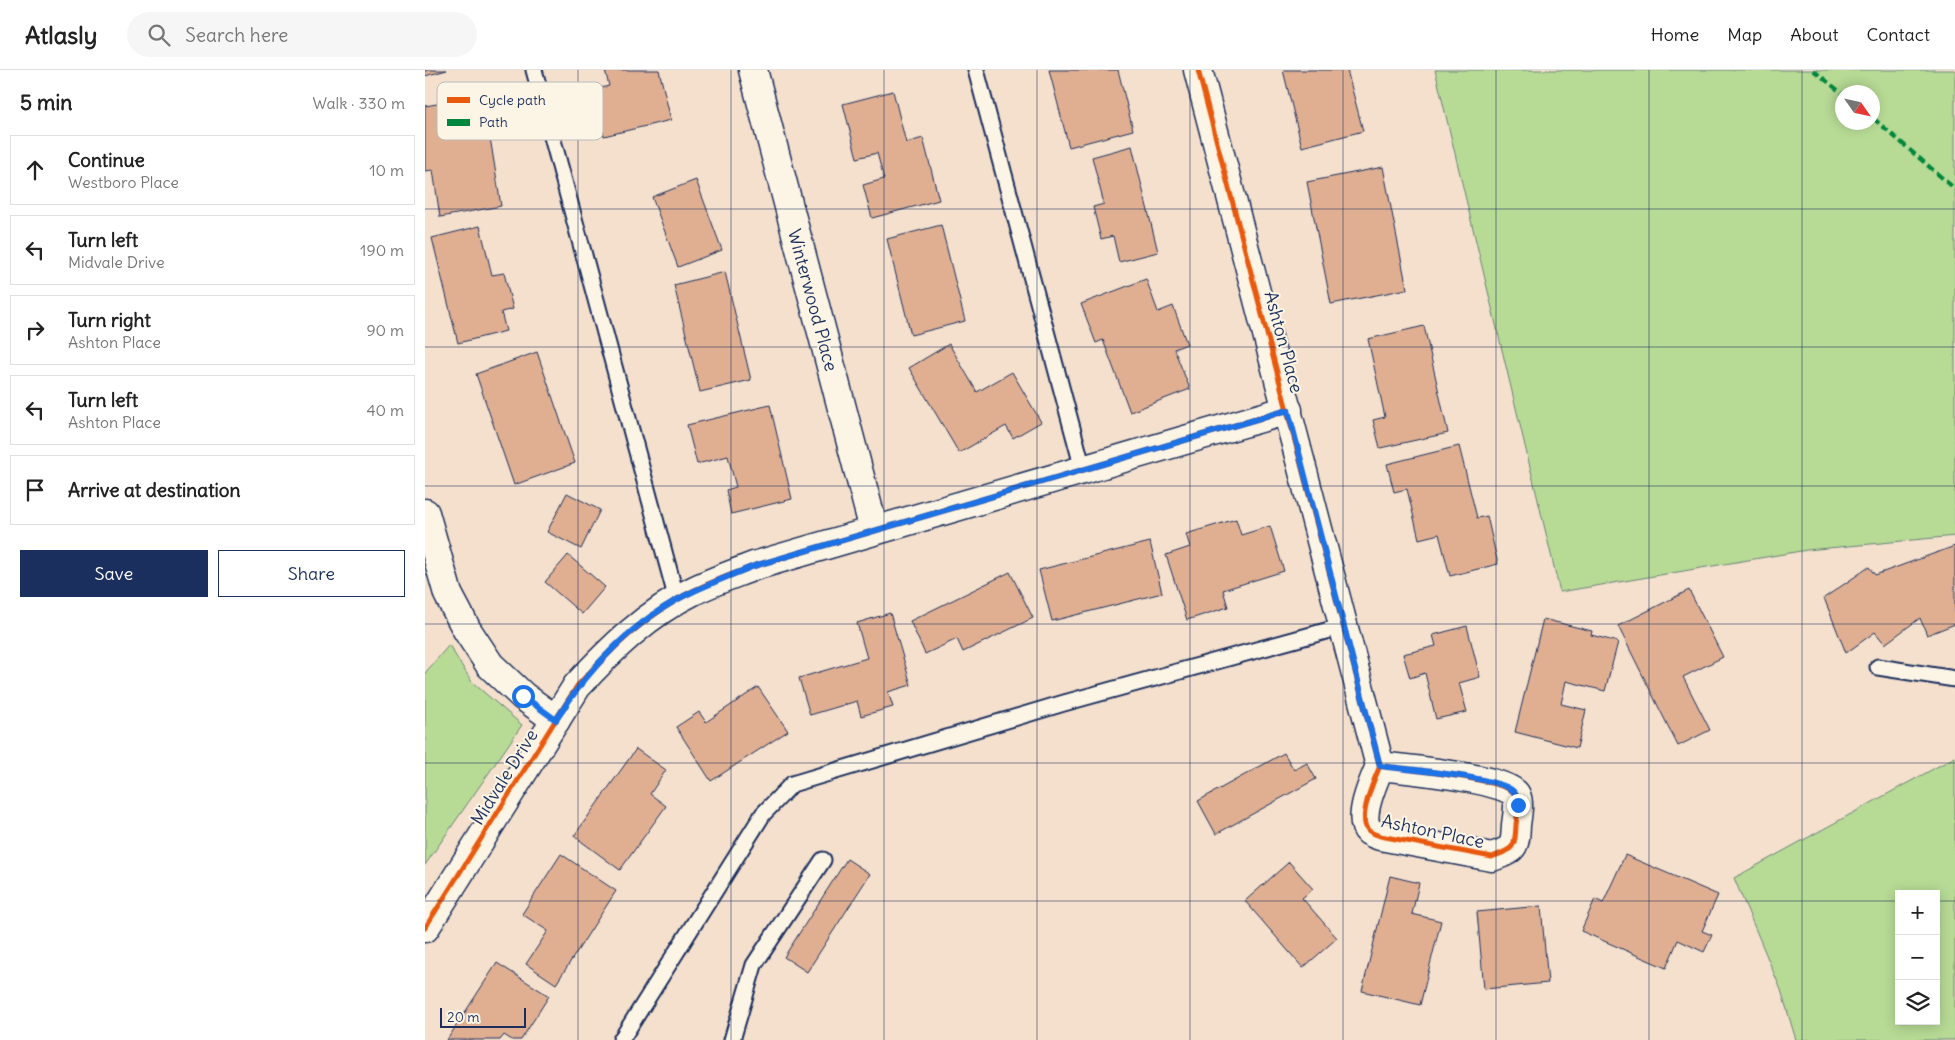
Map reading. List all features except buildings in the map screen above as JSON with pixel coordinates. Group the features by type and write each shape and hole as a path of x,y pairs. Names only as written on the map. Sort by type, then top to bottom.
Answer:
{"street":[{"name":"Winterwood Place","path":"753,70 874,530"},
{"name":"Ashton Place","path":"1198,70 1380,766 1369,794 1364,822 1369,831 1381,836 1492,857 1510,851 1515,842 1518,805 1517,796 1512,789 1492,782 1380,766"},
{"name":"Midvale Drive","path":"425,928 577,686 603,658 631,633 677,600 693,591 754,566 1288,410"},
{"path":"425,513 448,594 467,630 490,665 523,696 556,720"}],"lane":[{"path":"976,70 1083,469"},
{"path":"553,140 677,600"},
{"path":"621,1040 763,814 792,784 1064,703 1344,626"},
{"path":"1878,667 1955,678"},
{"path":"732,1040 754,965 823,860"}],"green space":[{"path":"1435,70 1955,70 1955,536 1807,550 1560,592"},
{"path":"449,645 472,682 522,725 425,865 425,673"},
{"path":"1955,757 1955,1040 1796,1040 1781,990 1734,878"}],"marked path":[{"path":"1813,70 1835,88"},
{"path":"1880,124 1955,189"}],"cycle path":[{"path":"1198,70 1380,766 1367,800 1364,818 1365,826 1369,831 1380,836 1492,857 1512,847 1515,839 1518,802 1516,795 1509,789 1453,775 1380,766"},
{"path":"425,928 577,686 631,633 676,600 708,584 754,566 1288,410"}],"route":[{"path":"523,696 556,720 577,686 603,658 631,633 661,610 693,591 754,566 1288,410 1380,766 1492,782 1512,789 1517,796 1518,805"}]}
